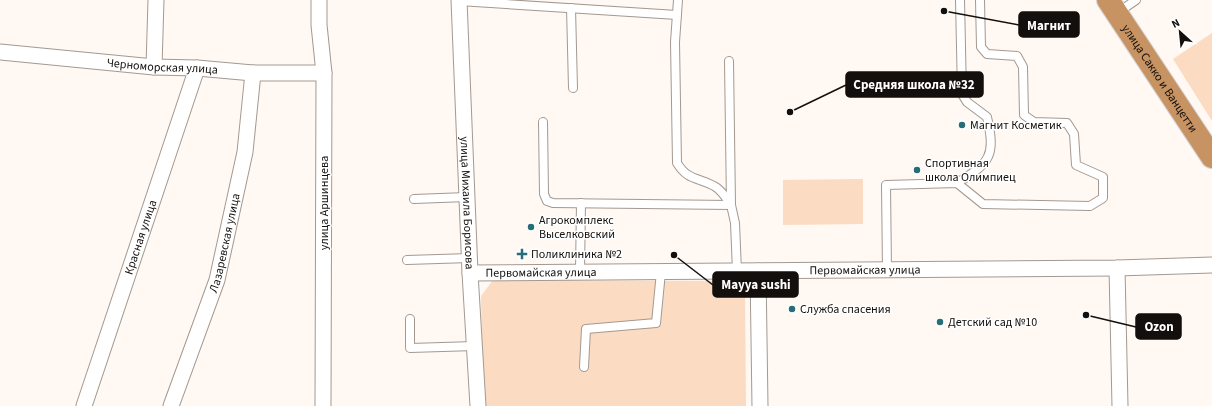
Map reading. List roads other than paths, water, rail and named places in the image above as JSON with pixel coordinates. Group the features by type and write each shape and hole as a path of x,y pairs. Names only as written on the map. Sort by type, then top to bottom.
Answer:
{"highway":[{"name":"улица Сакко и Ванцетти","path":"1112,7 1212,157"}],"street":[{"path":"154,67 156,0"},
{"name":"улица Аршинцева","path":"319,0 319,25 324,73 323,406"},
{"name":"улица Михаила Борисова","path":"459,1 470,266 478,406"},
{"name":"Черноморская улица","path":"0,52 154,67 197,68 253,73 324,73"},
{"name":"Красная улица","path":"84,406 197,68"},
{"name":"Лазаревская улица","path":"171,406 217,280 244,152 253,73"},
{"name":"Первомайская улица","path":"470,266 580,272 661,272 1117,268 1212,265"},
{"path":"1117,268 1120,406"},
{"path":"758,271 760,406"}],"lane":[{"path":"678,0 675,42 677,163 682,172 689,177 714,186 722,192 731,205"},
{"path":"887,270 886,185 957,183 978,170 987,162 990,154 990,127 987,117 967,102 962,94 960,0"},
{"path":"957,183 983,204 1090,206 1103,198 1103,177 1076,165 1074,134 1067,123 1034,122 1024,114 1023,67 1017,56 987,54 981,47 980,0"},
{"path":"1112,7 1136,0"},
{"path":"459,1 677,15"},
{"path":"571,8 573,88"},
{"path":"729,61 731,205 735,223 737,271"},
{"path":"543,122 544,194 547,201 553,203 731,205"},
{"path":"414,199 467,197"},
{"path":"580,272 581,203"},
{"path":"407,260 470,266"},
{"path":"584,367 586,329 656,323 661,272"},
{"path":"410,319 410,348 475,346"}],"place":[{"name":"Магнит","path":"944,11"},
{"name":"Средняя школа №32","path":"790,112"},
{"name":"Магнит Косметик","path":"962,125"},
{"name":"Спортивная школа Олимпиец","path":"917,170"},
{"name":"Агрокомплекс Выселковский","path":"531,227"},
{"name":"Поликлиника №2","path":"522,254"},
{"name":"Mayya sushi","path":"674,255"},
{"name":"Служба спасения","path":"792,309"},
{"name":"Ozon","path":"1086,315"},
{"name":"Детский сад №10","path":"940,322"}]}
